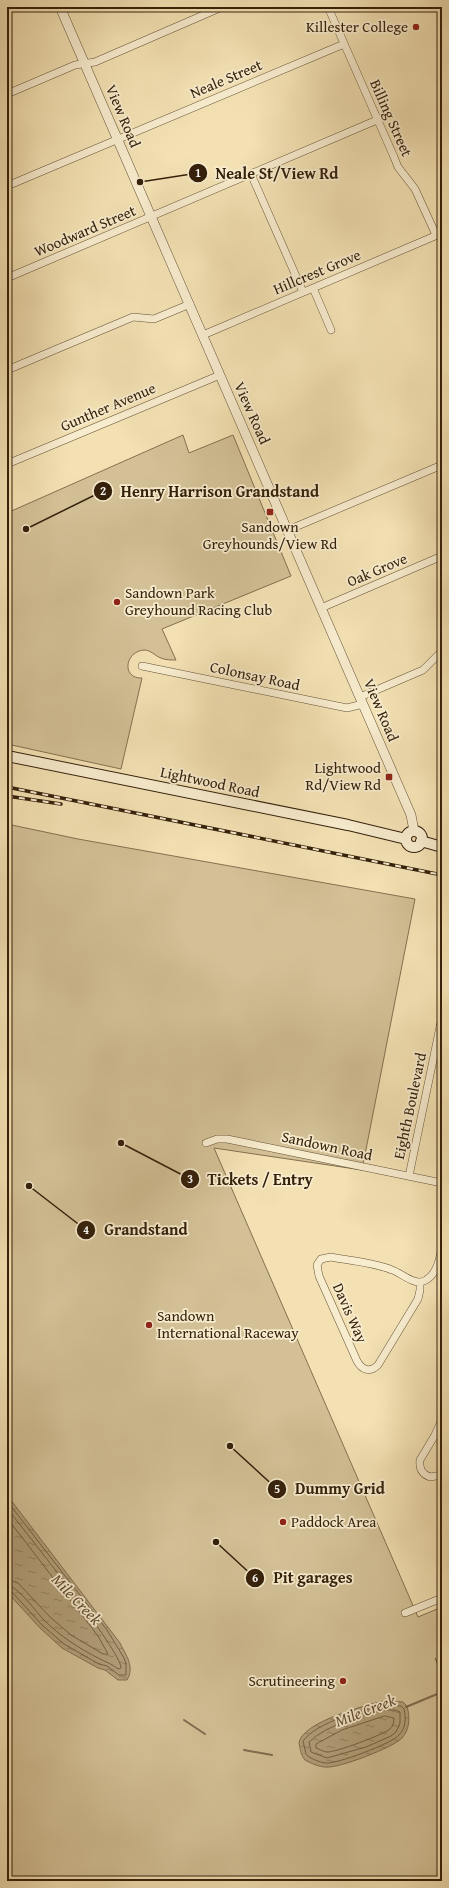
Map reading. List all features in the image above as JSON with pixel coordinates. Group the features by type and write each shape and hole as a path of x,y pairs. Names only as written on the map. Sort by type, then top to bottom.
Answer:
{"main road":[{"name":"Lightwood Road","path":"7,756 348,825 406,839"},
{"path":"414,831 420,834 421,841 418,845 412,846 408,844 406,839 408,833 414,831"},
{"path":"421,841 442,847"}],"street":[{"name":"View Road","path":"60,7 411,815 414,831"},
{"path":"7,94 75,65 95,62 222,7"},
{"name":"Billing Street","path":"328,7 398,166 415,189 439,234"},
{"name":"Neale Street","path":"7,186 344,44"},
{"name":"Woodward Street","path":"7,278 377,120"},
{"path":"251,174 303,292"},
{"name":"Hillcrest Grove","path":"203,335 439,234"},
{"path":"313,288 331,330"},
{"path":"7,370 133,317 154,319 190,304"},
{"name":"Gunther Avenue","path":"7,464 220,375"},
{"path":"288,530 442,465"},
{"name":"Oak Grove","path":"321,608 442,556"},
{"name":"Colonsay Road","path":"142,666 347,708 423,670 442,651"},
{"name":"Eighth Boulevard","path":"409,1176 442,1017"},
{"name":"Sandown Road","path":"206,1143 217,1139 227,1139 442,1183"},
{"path":"420,1282 428,1278 436,1269 442,1247"},
{"name":"Davis Way","path":"330,1257 391,1269 412,1280 420,1282 418,1299 378,1365 368,1370 361,1367 356,1361 319,1276 317,1265 321,1259 330,1257"},
{"path":"442,1419 435,1435 420,1460 420,1464 422,1472 430,1477 442,1475"},
{"path":"405,1612 442,1598"}],"shaded area":[{"name":"Sandown Park Greyhound Racing Club","path":"183,435 189,453 233,435 291,576 162,629 176,660 163,659 146,650 132,655 128,665 129,670 131,674 142,678 121,769 7,744 7,513"},
{"name":"Sandown International Raceway","path":"7,824 78,839 415,899 362,1170 214,1148 418,1617 442,1607 442,1672 435,1658 442,1674 442,1881 7,1881"}],"water":[{"path":"7,1495 120,1643 130,1666 127,1680 118,1680 105,1670 98,1668 62,1648 40,1628 7,1592"},
{"path":"383,1701 403,1702 407,1706 409,1719 407,1731 397,1742 365,1757 332,1767 318,1766 305,1760 299,1743 303,1735 311,1728 335,1716"}],"waterway":[{"name":"Mile Creek","path":"406,1707 442,1692"},
{"name":"Mile Creek","path":"184,1720 205,1734"},
{"name":"Mile Creek","path":"244,1750 272,1755"}],"railway":[{"path":"7,787 442,875"},
{"path":"7,796 61,804"}],"place":[{"name":"Killester College","path":"416,27"},
{"name":"Neale St/View Rd","path":"140,182"},
{"name":"Sandown Greyhounds/View Rd","path":"270,512"},
{"name":"Henry Harrison Grandstand","path":"26,529"},
{"name":"Sandown Park Greyhound Racing Club","path":"117,602"},
{"name":"Lightwood Rd/View Rd","path":"389,777"},
{"name":"Tickets / Entry","path":"121,1143"},
{"name":"Grandstand","path":"29,1186"},
{"name":"Sandown International Raceway","path":"149,1325"},
{"name":"Dummy Grid","path":"230,1446"},
{"name":"Paddock Area","path":"283,1522"},
{"name":"Pit garages","path":"216,1542"},
{"name":"Scrutineering","path":"343,1681"}]}
